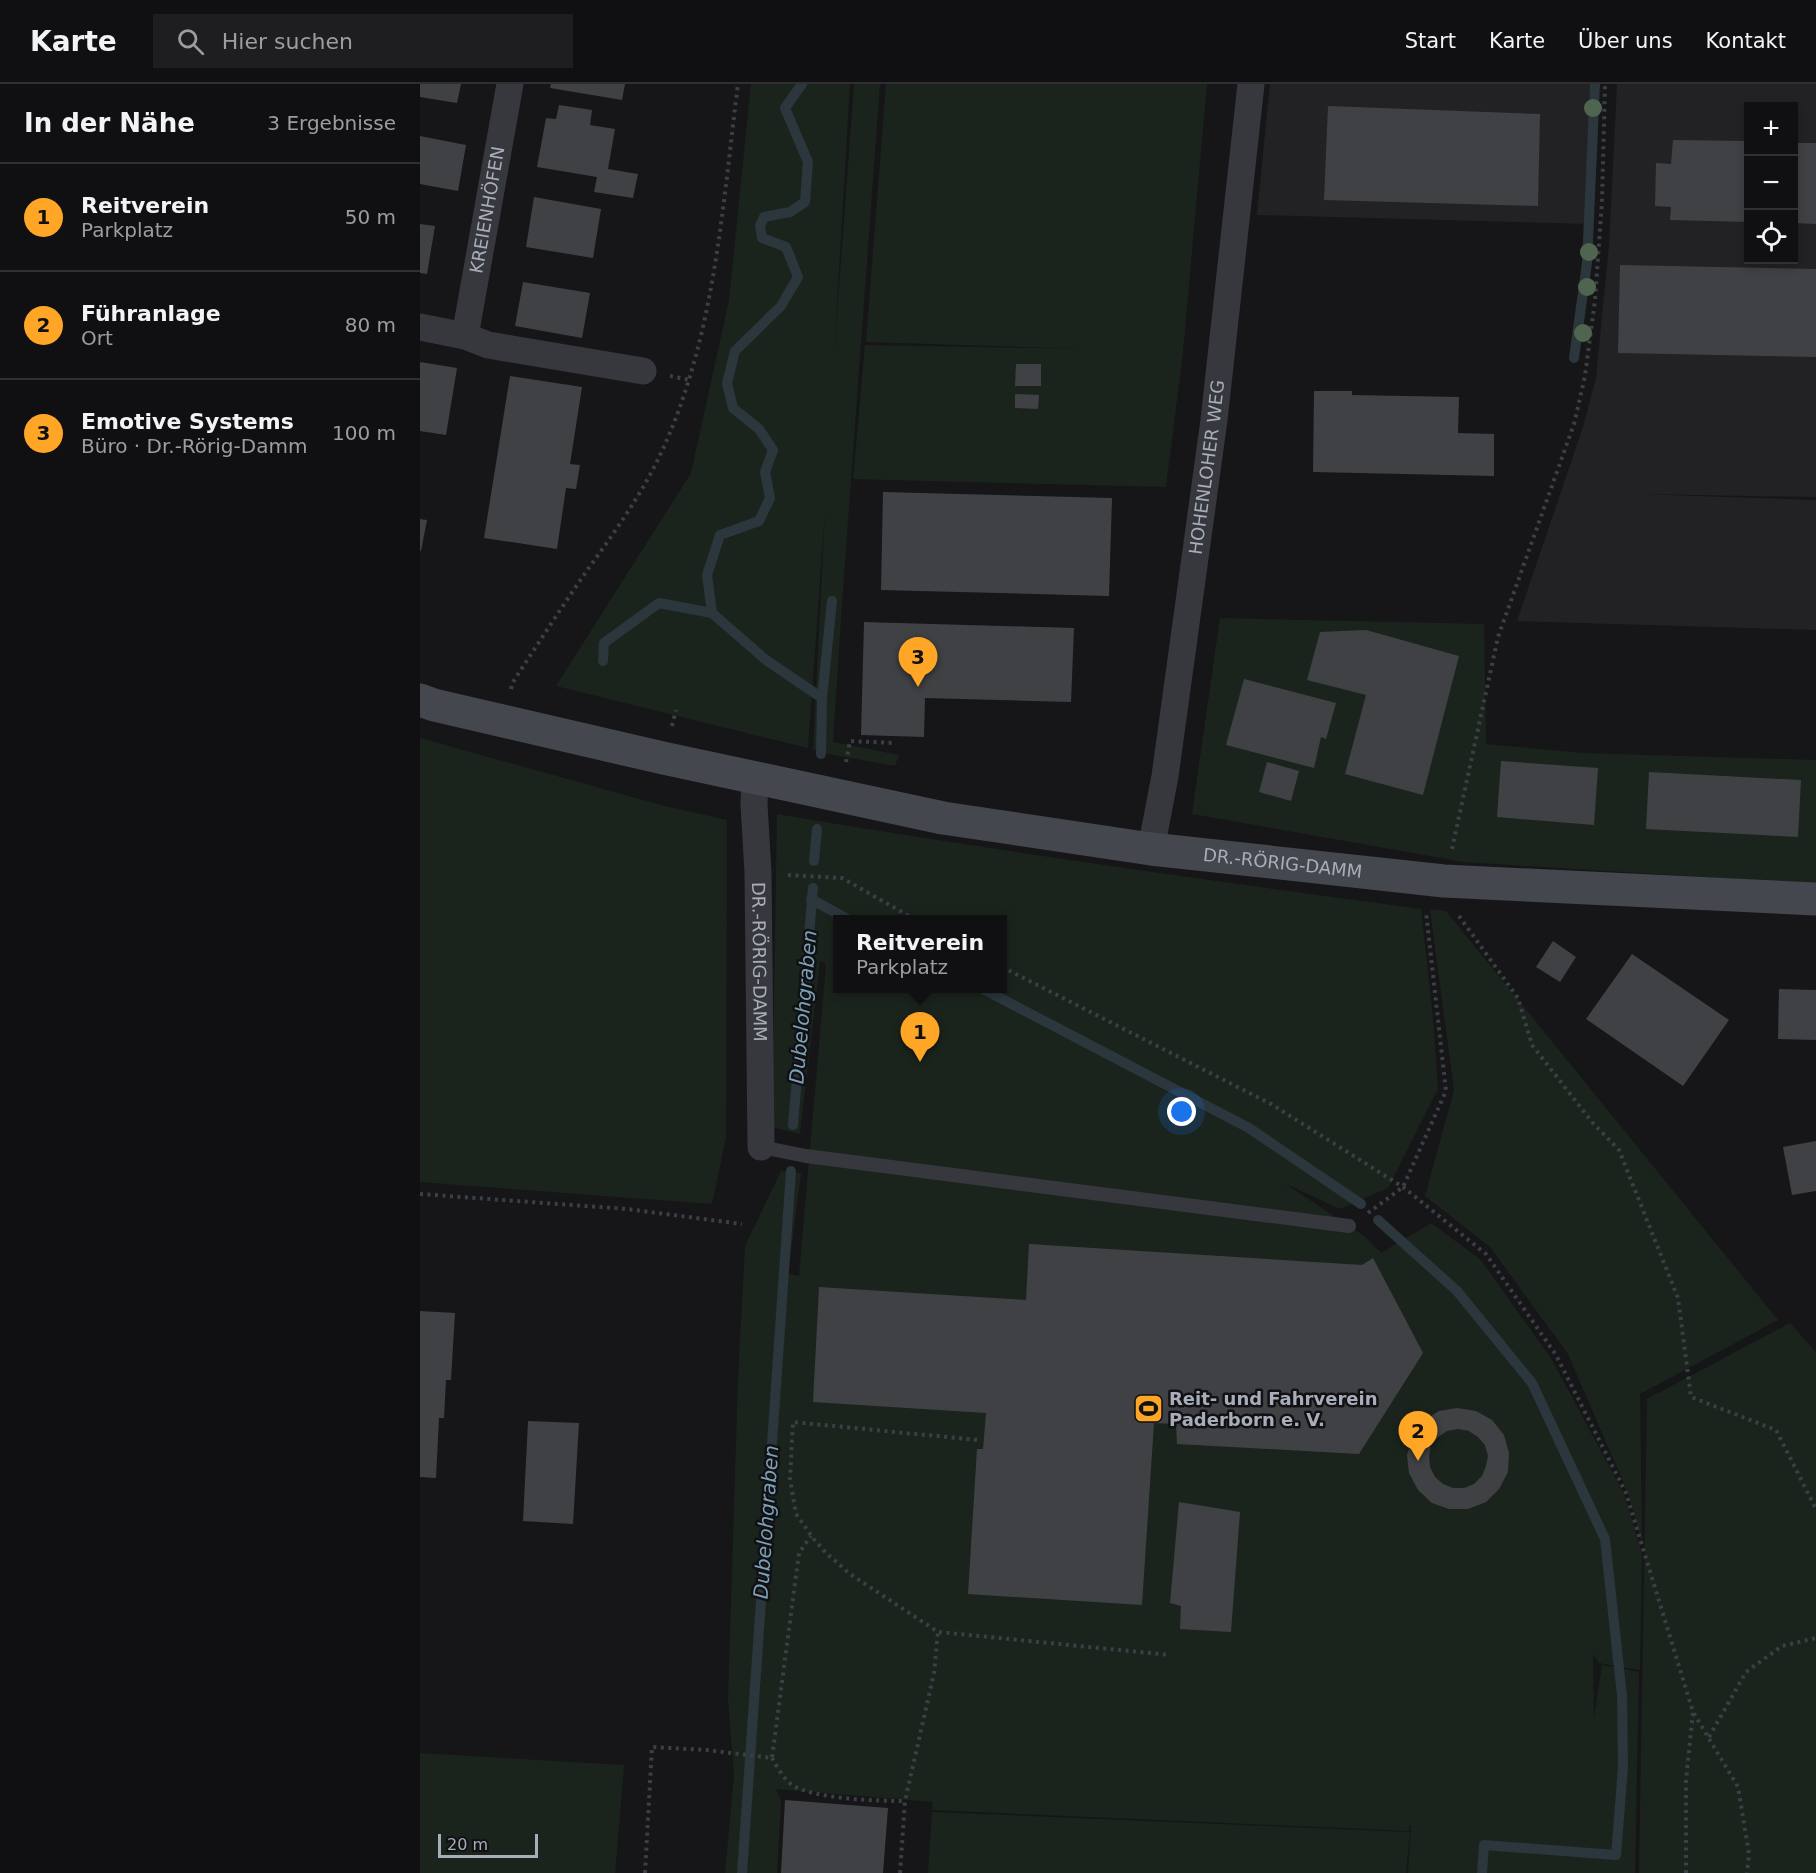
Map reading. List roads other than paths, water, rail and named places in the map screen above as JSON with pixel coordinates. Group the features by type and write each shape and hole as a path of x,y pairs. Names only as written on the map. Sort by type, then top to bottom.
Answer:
{"street":[{"name":"KREIENHÖFEN","path":"465,336 510,84"},
{"name":"HOHENLOHER WEG","path":"1151,849 1165,776 1214,420 1251,84"},
{"path":"420,327 465,336 488,345 643,371"},
{"name":"DR.-RÖRIG-DAMM","path":"420,700 501,721 943,818 1151,849 1435,880 1816,899"},
{"name":"DR.-RÖRIG-DAMM","path":"755,778 761,1147"}],"lane":[{"path":"761,1147 806,1156 1349,1226"}],"waterway":[{"name":"Dubelohgraben","path":"802,84 785,108 808,162 805,202 790,212 764,217 760,226 762,238 786,247 798,277 781,306 735,351 727,383 733,408 759,429 773,450 765,472 770,498 759,521 720,535 707,575 712,613 766,660 822,698"},
{"path":"1574,358 1587,263 1595,84"},
{"name":"Dubelohgraben","path":"821,754 822,698 832,601"},
{"path":"603,661 604,643 659,603 712,613"},
{"name":"Dubelohgraben","path":"814,861 817,829"},
{"name":"Dubelohgraben","path":"793,1125 813,888"},
{"path":"811,899 840,915"},
{"path":"991,993 1249,1128 1361,1204"},
{"name":"Dubelohgraben","path":"742,1873 791,1171"},
{"path":"1378,1220 1457,1291 1532,1383 1605,1539 1622,1696 1623,1767 1616,1855 1484,1845 1482,1873"}],"place":[{"name":"Emotive Systems","path":"918,687"},
{"name":"Reitverein","path":"920,1062"},
{"name":"Reit- und Fahrverein Paderborn e. V.","path":"1148,1409"},
{"name":"Führanlage","path":"1418,1461"}]}
